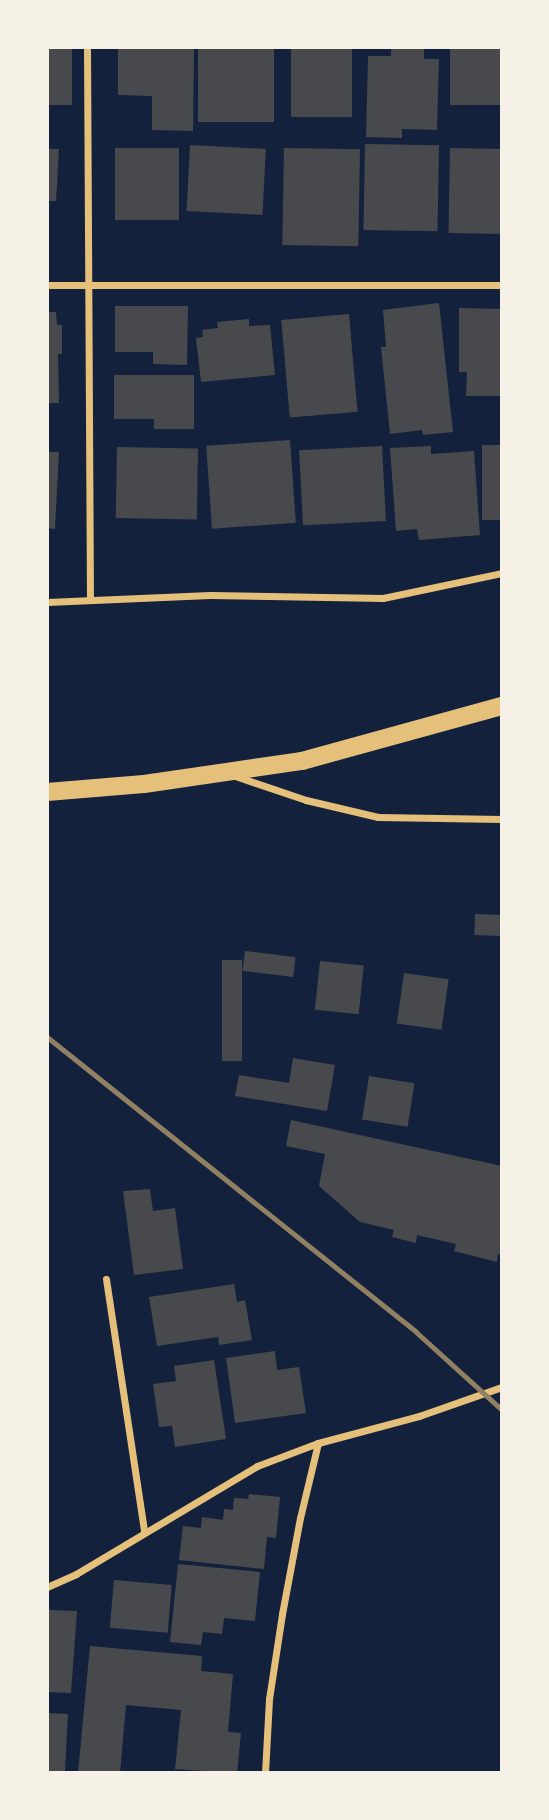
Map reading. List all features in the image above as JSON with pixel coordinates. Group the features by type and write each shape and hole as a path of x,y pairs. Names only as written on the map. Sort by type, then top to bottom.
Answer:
{"main road":[{"path":"47,792 227,774 302,761 502,706"}],"street":[{"path":"87,47 90,599"},
{"path":"47,285 502,285"},
{"path":"47,602 210,595 383,598 502,573"},
{"path":"227,774 306,800 378,817 502,819"},
{"path":"106,1279 144,1531"},
{"path":"47,1587 76,1574 257,1466 318,1443 419,1416 502,1387"},
{"path":"265,1773 269,1699 282,1614 300,1518 318,1443"}],"building":[{"path":"47,47 72,47 72,105 47,105"},
{"path":"118,47 194,47 193,131 152,130 152,96 118,95"},
{"path":"198,47 274,47 274,122 198,122"},
{"path":"291,47 352,47 352,117 291,117"},
{"path":"391,47 424,47 424,59 439,59 437,130 402,129 402,138 366,137 368,56 391,56"},
{"path":"450,47 502,47 502,105 450,105"},
{"path":"365,144 439,145 437,231 363,230"},
{"path":"190,145 266,149 262,215 187,211"},
{"path":"115,148 179,148 179,220 115,220"},
{"path":"284,148 360,149 358,246 282,245"},
{"path":"450,148 502,149 501,234 449,233"},
{"path":"47,149 59,149 56,201 47,201"},
{"path":"439,303 453,432 423,435 422,430 390,434 381,347 386,347 383,310"},
{"path":"115,306 188,306 187,365 153,364 153,352 115,352"},
{"path":"459,308 502,309 502,396 466,396 467,372 459,372"},
{"path":"47,312 56,312 57,325 62,325 62,354 58,354 59,403 47,403"},
{"path":"349,314 358,412 290,418 281,320"},
{"path":"249,319 249,326 270,325 275,375 201,382 196,338 203,337 202,330 218,328 217,322"},
{"path":"114,375 194,375 194,429 154,429 154,419 114,419"},
{"path":"290,440 296,523 212,529 206,446"},
{"path":"482,445 502,445 502,520 482,520"},
{"path":"382,446 386,521 303,525 299,450"},
{"path":"431,446 431,454 474,451 480,535 419,540 417,529 396,531 390,448"},
{"path":"117,447 198,448 197,519 116,518"},
{"path":"47,452 59,452 55,529 47,528"},
{"path":"475,914 502,915 501,936 474,935"},
{"path":"245,951 296,957 293,977 243,971"},
{"path":"222,960 242,960 242,1061 222,1061"},
{"path":"320,961 364,966 359,1014 315,1010"},
{"path":"404,973 449,979 441,1030 397,1024"},
{"path":"293,1058 335,1065 327,1111 235,1096 239,1075 289,1083"},
{"path":"369,1076 414,1083 408,1127 362,1119"},
{"path":"291,1120 502,1166 502,1255 498,1254 497,1262 454,1251 456,1244 417,1235 416,1243 392,1237 394,1230 360,1222 319,1186 325,1154 286,1146"},
{"path":"150,1189 153,1211 175,1208 183,1269 134,1275 123,1191"},
{"path":"234,1284 237,1302 245,1300 252,1340 219,1345 218,1337 157,1346 149,1297"},
{"path":"275,1351 277,1370 299,1367 306,1413 235,1423 226,1358"},
{"path":"214,1360 226,1439 175,1447 172,1426 159,1427 153,1384 176,1381 174,1366"},
{"path":"249,1494 280,1497 276,1538 267,1537 264,1569 179,1560 183,1526 201,1528 202,1517 223,1520 224,1509 233,1510 234,1498 248,1499"},
{"path":"178,1564 260,1572 255,1621 224,1618 222,1634 203,1632 201,1645 170,1642"},
{"path":"114,1580 172,1585 168,1633 110,1628"},
{"path":"47,1610 77,1611 71,1693 47,1692"},
{"path":"90,1646 202,1656 201,1671 233,1674 228,1732 241,1733 237,1773 175,1769 181,1710 126,1705 120,1773 78,1773"},
{"path":"47,1713 68,1714 65,1773 47,1773"}],"railway":[{"path":"47,1037 416,1332 502,1410"}]}
